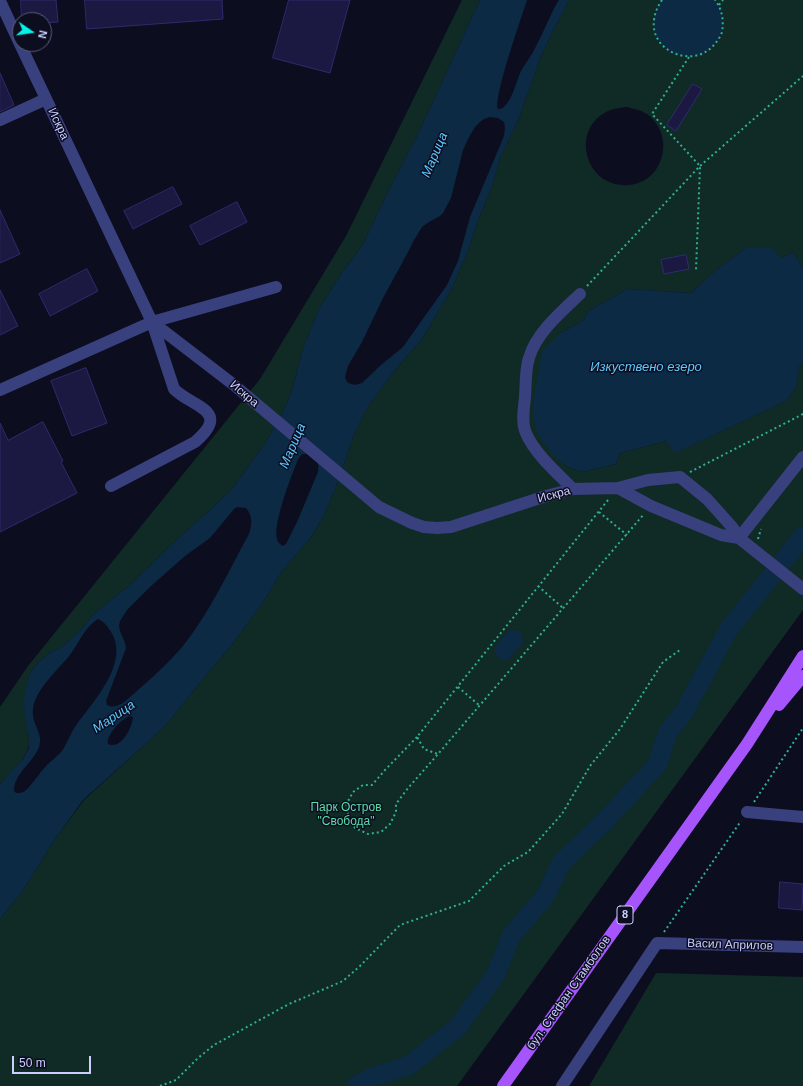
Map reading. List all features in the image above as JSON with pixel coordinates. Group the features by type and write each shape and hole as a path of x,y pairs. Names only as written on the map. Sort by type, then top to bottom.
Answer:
{"main road":[{"name":"бул. Стефан Стамболов","path":"503,1086 747,744 803,656"},
{"name":"бул. Стефан Стамболов","path":"747,744 803,676"}],"street":[{"name":"Искра","path":"0,1 12,27"},
{"name":"Искра","path":"24,52 152,322 234,385 379,507 412,523 424,527 437,528 450,526 546,496 573,490 618,488 648,480 680,477"},
{"path":"0,120 46,99"},
{"path":"0,390 152,322 276,287"},
{"path":"573,490 547,463 532,444 525,432 523,419 526,374 529,357 536,341 555,318 580,294"},
{"path":"111,486 195,442 205,434 210,424 209,415 202,407 179,394 174,389 152,322"},
{"path":"739,538 803,457"},
{"path":"680,477 707,499 733,528 739,538 803,589"},
{"path":"618,488 651,506 721,535 739,538"},
{"path":"747,812 803,817"},
{"path":"562,1086 657,943"},
{"name":"Васил Априлов","path":"657,943 803,947"}],"path":[{"path":"662,0 656,10 654,21 656,33 660,42 676,55 689,57 708,51 716,43 721,34 723,26 722,15 719,5 715,0"},
{"path":"719,5 723,0"},
{"path":"650,117 689,57"},
{"path":"580,294 700,166 803,76"},
{"path":"652,114 700,166 696,270"},
{"path":"680,477 803,414"},
{"path":"618,488 417,737 372,785 363,785 353,792 346,805 349,818 355,828 368,834 381,832 390,824 396,812 396,804 408,788 651,506"},
{"path":"598,512 627,534"},
{"path":"538,586 563,608"},
{"path":"160,1086 176,1080 198,1058 214,1045 289,1004 343,981 360,966 400,925 469,901 504,866 528,852 562,814 590,766 620,729 663,662 680,650"},
{"path":"458,687 480,706"},
{"path":"657,943 803,728"},
{"path":"417,737 424,749 438,754"}],"green space":[{"path":"462,0 480,0 419,132 362,246 341,274 319,309 303,348 292,391 282,414 266,442 232,489 175,541 129,586 91,617 80,631 60,648 49,653 36,665 27,681 28,748 21,761 0,784 0,707 28,666 260,379 346,236"},
{"name":"Парк Остров \"Свобода\"","path":"569,0 803,0 803,268 793,252 781,258 747,247 716,270 691,293 628,289 588,311 584,320 561,333 568,467 582,472 616,464 620,453 666,441 676,452 786,401 796,388 799,366 803,363 803,610 457,1086 0,1086 0,919 23,890 55,839 84,800 166,725 231,646 263,602 282,571 312,536 326,511 355,432 367,408 394,371 422,339 451,290 467,253 492,186 500,158 517,123 541,56","holes":["627,107 647,114 658,126 663,141 662,156 655,171 644,181 629,185 614,184 602,178 594,169 588,158 586,145 588,132 595,121 606,112 616,108"]},
{"path":"656,973 803,977 803,1086 589,1086"}],"water":[{"name":"Марица","path":"480,0 527,0 514,39 500,90 498,109 501,109 510,99 521,71 534,51 559,0 569,0 541,56 517,123 500,158 492,186 467,253 451,290 422,339 394,371 367,408 355,432 326,511 312,536 282,571 263,602 231,646 166,725 83,800 55,839 23,890 0,919 0,784 23,759 29,748 24,701 27,681 31,672 49,653 60,648 80,631 91,617 129,586 175,541 232,489 266,442 282,414 292,391 303,348 319,309 341,274 362,246 419,132","holes":["490,117 498,118 504,122 504,136 470,217 458,261 447,285 403,347 362,383 355,385 348,383 345,377 348,366 362,342 383,298 422,227 443,213 451,198 463,150 475,127 484,119","302,454 311,454 318,462 318,472 297,522 286,544 283,546 277,539 277,524 298,459","237,507 246,508 250,514 250,531 202,620 183,646 146,683 123,703 115,706 107,705 106,701 126,648 119,626 120,621 127,610 151,586 185,556 210,538","98,619 100,620 107,626 116,644 116,656 108,681 75,727 62,751 44,768 25,791 16,793 14,791 17,779 20,773 33,758 39,747 40,737 33,714 35,701 43,686 72,652 90,625","130,716 133,717 125,737 117,744 108,744 109,736 115,727"]},
{"path":"662,0 715,0 721,11 723,23 722,32 712,47 703,53 694,56 683,56 665,48 658,40 654,31 655,14"},
{"name":"Изкуствено езеро","path":"747,247 772,248 781,258 793,252 803,268 803,363 799,366 796,388 786,401 675,453 666,441 620,453 616,464 582,472 568,467 557,459 539,437 533,418 534,399 542,352 561,333 584,320 588,311 628,289 691,293 716,270"},
{"path":"509,630 520,631 523,642 508,660 498,658 494,648"}],"building":[{"path":"21,0 56,0 58,22 52,22 52,12 22,12"},
{"path":"85,0 222,0 223,19 87,29"},
{"path":"289,0 350,0 330,73 273,58"},
{"path":"0,73 14,105 0,112"},
{"path":"693,84 702,89 676,131 667,125"},
{"path":"173,187 182,204 133,229 124,211"},
{"path":"237,202 247,222 200,245 190,226"},
{"path":"0,210 20,254 0,263"},
{"path":"686,255 689,269 664,274 661,260"},
{"path":"87,269 98,291 50,316 39,294"},
{"path":"0,290 18,326 0,335"},
{"path":"86,368 107,423 72,436 51,381"},
{"path":"43,422 77,493 0,532 0,423 8,440"},
{"path":"780,882 803,884 802,910 779,908"}],"waterway":[{"path":"356,1086 372,1077 408,1066 458,1027 496,974 511,936 546,895 561,863 604,822 657,765 668,732 684,712 729,629 803,536"}]}
